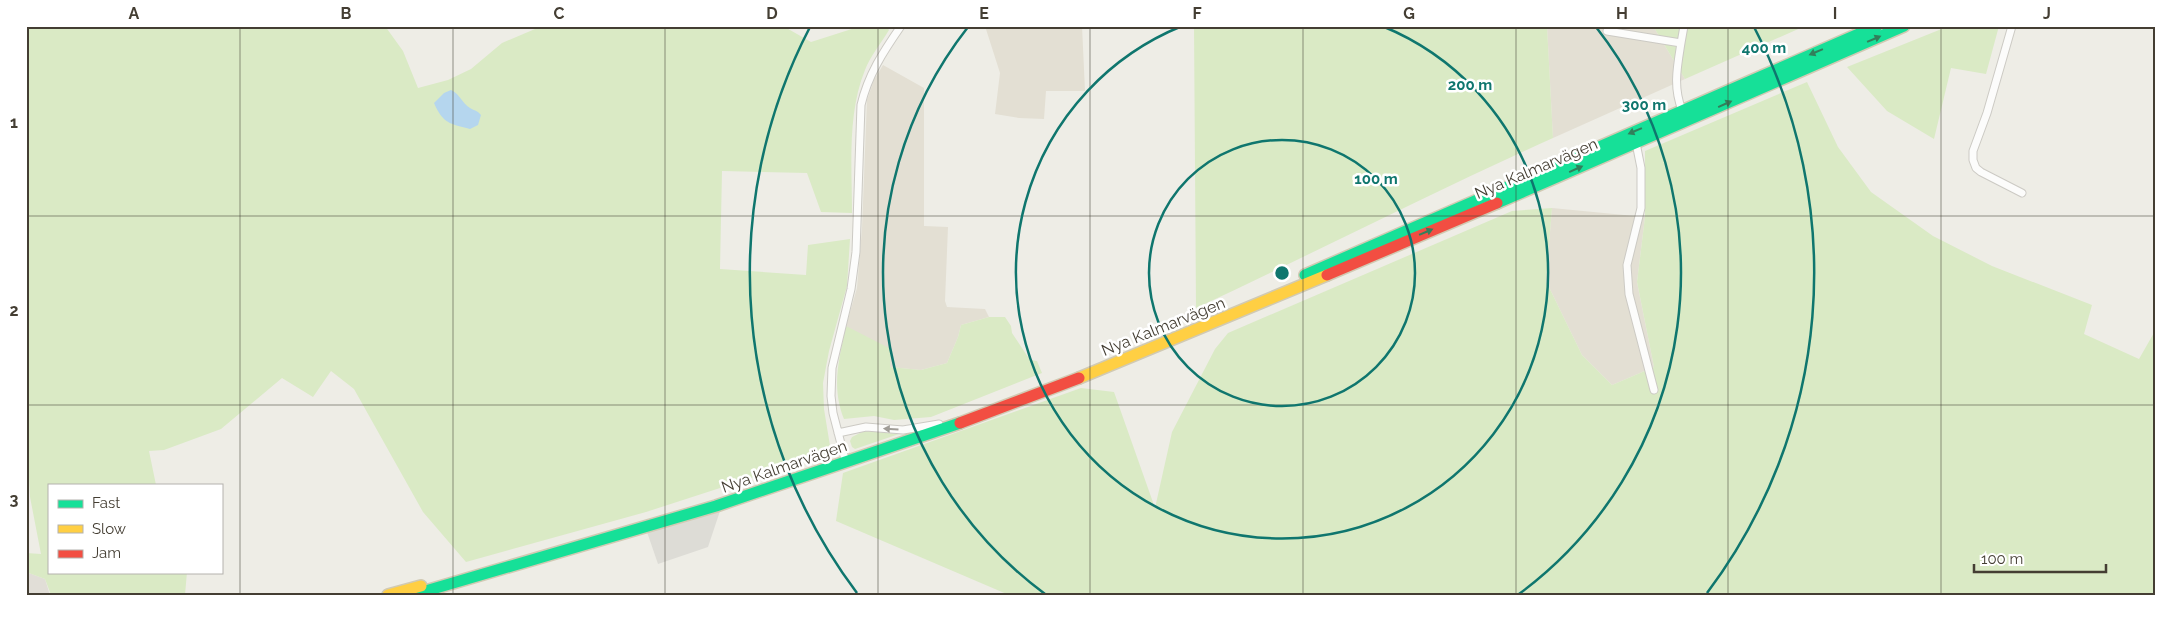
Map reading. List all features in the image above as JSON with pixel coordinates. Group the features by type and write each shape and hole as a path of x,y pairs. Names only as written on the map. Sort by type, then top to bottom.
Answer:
{"main road":[{"name":"Nya Kalmarvägen","path":"388,595 654,520 845,460 1028,392 1222,312 1877,26"},
{"name":"Nya Kalmarvägen","path":"412,595 654,525 1048,391 1223,319 1636,143 1904,26"}],"street":[{"path":"845,460 831,396 836,350 851,290 856,252 861,105 874,66 901,26"},
{"path":"1682,110 1676,96 1675,81 1684,26"},
{"path":"2012,26 1987,113 1973,151 1973,160 1976,168 1981,172 2022,193"},
{"path":"1607,30 1681,43"},
{"path":"1636,143 1641,168 1642,208 1627,265 1627,275 1629,294 1654,390"},
{"path":"838,433 866,427 903,430 939,424"}],"shaded area":[{"path":"985,26 1082,26 1085,91 1046,91 1044,119 1019,118 995,114 1000,73"},
{"path":"1547,26 1653,26 1685,79 1553,138"},
{"path":"883,65 924,88 924,226 948,227 945,301 947,307 985,309 989,317 961,325 947,363 921,370 890,367 846,326 857,288 862,229 867,100 874,80"},
{"path":"1552,208 1645,217 1637,282 1654,367 1612,385 1582,355 1546,281"},
{"path":"721,508 708,547 658,564 647,532"},
{"path":"26,572 45,579 50,595 26,595"}],"green space":[{"path":"26,26 385,26 403,51 418,88 448,80 471,69 502,43 547,26 783,26 811,42 858,27 886,26 889,30 867,65 855,104 851,159 852,213 821,212 807,173 722,171 720,269 806,275 808,245 850,239 847,286 829,351 823,383 824,409 831,452 646,512 466,562 423,512 354,389 331,371 313,397 282,378 221,429 164,450 149,451 156,484 48,484 48,574 187,574 185,595 51,595 45,579 26,572 26,553 41,554 30,497 26,419"},
{"path":"1194,26 1547,26 1553,138 1463,179 1196,308"},
{"path":"1653,26 1805,26 1685,79"},
{"path":"1949,26 1999,26 1986,74 1951,68 1934,139 1887,111 1847,67"},
{"path":"1807,82 1838,147 1871,192 1933,236 1992,266 2092,305 2084,334 2139,359 2155,331 2155,595 1009,595 836,521 843,473 1081,388 1114,392 1155,508 1172,432 1215,349 1228,333 1512,211 1552,208 1546,281 1582,355 1612,385 1654,367 1637,282 1645,217 1645,151"},
{"path":"989,317 1005,317 1011,326 1012,333 1030,360 1037,361 1042,373 931,417 894,420 874,416 844,419 840,407 837,384 839,361 846,326 891,349 890,367 921,370 947,363 961,325"},
{"path":"864,431 899,434 855,449 850,441 852,437"}],"water":[{"path":"451,90 467,106 481,115 478,125 470,129 453,124 444,119 437,110 434,103 444,93"}],"traffic: fast":[{"path":"1305,275 1877,26"},
{"path":"1497,203 1904,26"},
{"path":"412,595 716,506 960,423"}],"traffic: slow":[{"path":"1079,378 1327,275"},
{"path":"388,595 421,586"}],"traffic: jam":[{"path":"1327,275 1497,203"},
{"path":"960,423 1079,378"}]}
